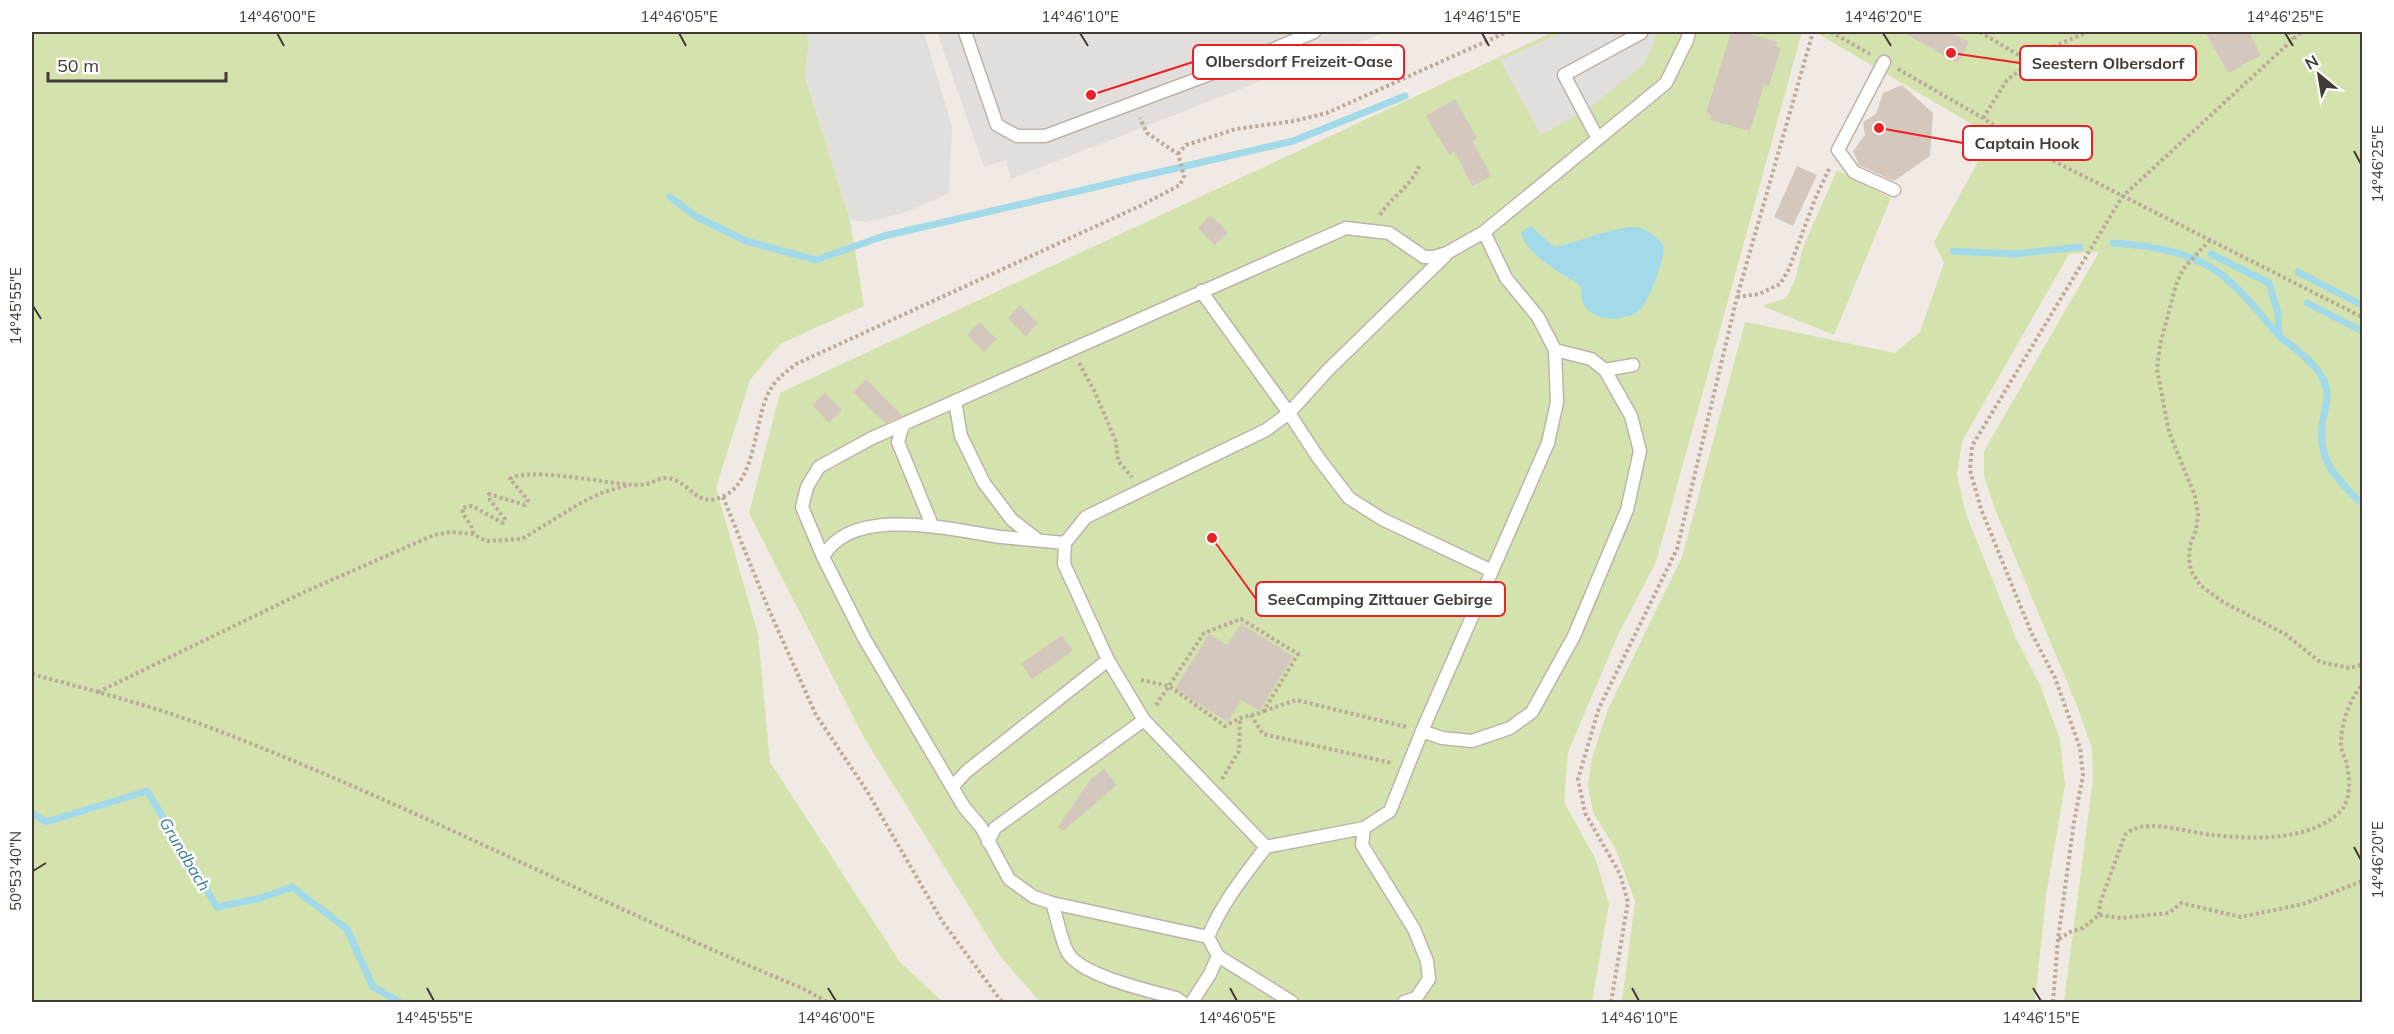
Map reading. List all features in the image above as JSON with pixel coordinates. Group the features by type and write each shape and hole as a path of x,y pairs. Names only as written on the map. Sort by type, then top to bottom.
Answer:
{"lane":[{"path":"965,32 997,125 1017,136 1045,136 1253,58 1314,32"},
{"path":"1292,1002 1218,956 1208,937 1052,903 1034,897 1009,879 981,827 964,807 864,638 823,557 802,507 807,487 819,467 872,438 1346,228 1389,233 1424,257 1447,253 1484,232 1666,83 1689,32"},
{"path":"1598,139 1564,75 1641,33"},
{"path":"1884,62 1838,150 1854,172 1894,190"},
{"path":"1208,937 1217,916 1266,847 1364,828 1390,811 1422,730 1548,443 1557,402 1555,350 1538,317 1506,278 1484,232"},
{"path":"1266,847 1144,720 1108,660 1064,564 1065,543 1086,517 1266,430 1289,412 1328,370 1447,253"},
{"path":"1202,291 1349,498 1382,519 1492,571"},
{"path":"1422,730 1442,738 1472,741 1510,728 1532,712 1574,636 1627,510 1640,451 1631,416 1605,370 1592,359 1555,350"},
{"path":"1605,370 1633,365"},
{"path":"955,401 961,436 984,483 1012,519 1038,540"},
{"path":"903,425 898,442 932,525"},
{"path":"823,557 829,546 864,528 932,525 1001,537 1065,543"},
{"path":"952,786 967,771 1108,660"},
{"path":"988,842 995,828 1144,720"},
{"path":"1364,828 1362,845 1414,929 1427,962 1429,979 1416,999 1404,1002"},
{"path":"1052,903 1068,953 1082,966 1111,979 1176,998 1182,1002"},
{"path":"1192,1002 1210,974 1218,956"}],"path":[{"path":"1178,154 1186,145 1236,129 1294,121 1327,113 1507,32"},
{"path":"1611,1002 1628,902 1620,874 1585,813 1578,779 1599,708 1677,549 1737,297 1813,32"},
{"path":"1831,32 1983,118 2026,147 2362,317"},
{"path":"1980,32 2030,62"},
{"path":"1983,118 2007,80 2050,48 2088,32"},
{"path":"2289,32 2294,39"},
{"path":"2052,1002 2074,822 2084,775 2080,748 2055,678 2031,632 1981,509 1970,470 1972,446 2122,197 2301,32"},
{"path":"473,534 472,525 462,514 462,508 472,506 503,524 505,519 490,500 489,494 525,505 528,500 510,479 516,474 559,476 630,485 648,484 661,478 672,479 698,497 710,500 723,497 737,488 746,471 767,395 775,381 796,364 1140,206 1180,185 1184,176 1178,154 1148,133 1132,103"},
{"path":"1737,297 1759,294 1780,284 1838,150"},
{"path":"1369,230 1385,207 1409,185 1420,164"},
{"path":"2210,240 2188,264 2175,285 2160,345 2157,369 2169,432 2195,496 2198,514 2196,531 2190,545 2189,559 2192,571 2200,585 2223,602 2285,634 2320,662 2349,668 2362,665"},
{"path":"1071,350 1099,402 1116,442 1118,460 1142,489"},
{"path":"97,692 302,593 434,535 450,532 473,534 486,541 522,539 586,500 630,485"},
{"path":"723,497 769,610 816,715 867,791 942,921 1002,1002"},
{"path":"1144,720 1204,633 1240,619 1298,654 1263,712"},
{"path":"32,674 204,726 317,772 804,989 827,1002"},
{"path":"2058,939 2083,928 2099,915 2100,903 2125,835 2130,829 2159,826 2210,835 2270,837 2294,834 2322,825 2341,812 2348,799 2350,781 2341,746 2343,728 2352,700 2362,685"},
{"path":"1169,686 1226,726 1240,718 1296,700 1422,730"},
{"path":"1251,715 1263,734 1408,766"},
{"path":"1215,794 1239,751 1240,718"},
{"path":"2099,915 2121,918 2169,913 2181,903 2241,917 2303,904 2360,882 2362,879"}],"green space":[{"path":"32,32 806,32 809,42 805,77 850,220 864,306 780,344 750,380 716,488 758,634 770,762 900,962 943,1002 32,1002"},
{"path":"1553,32 1802,32 1656,562 1618,635 1568,752 1564,802 1596,860 1609,904 1592,1002 1040,1002 1000,956 863,736 749,513 780,393"},
{"path":"1815,32 2362,32 2362,1002 2064,1002 2093,779 2092,748 2077,706 1995,509 1984,476 1984,451 2099,252 2069,254 1962,441 1957,475 1966,514 2016,638 2040,685 2060,739 2065,785 2046,896 2035,1002 1622,1002 1635,901 1616,850 1593,812 1588,786 1592,758 1608,709 1682,557 1745,322 1895,353 1920,332 1944,263 1934,242 1992,136"},
{"path":"1837,170 1891,198 1834,335 1762,306 1786,298 1795,280 1803,247"}],"shaded area":[{"path":"806,32 924,32 952,127 949,193 907,212 867,222 850,220 805,77 809,42"},
{"path":"937,32 1386,32 1011,179 1006,160 984,167"},
{"path":"1564,32 1658,32 1644,64 1588,109 1541,135 1500,60"}],"water":[{"path":"1531,226 1554,247 1631,227 1638,227 1653,235 1662,243 1662,260 1644,305 1637,312 1619,318 1602,318 1593,314 1583,304 1580,286 1545,263 1526,244 1521,232"}],"building":[{"path":"1731,32 1743,32 1777,42 1776,47 1781,48 1769,86 1764,85 1750,131 1710,120 1712,115 1706,113"},
{"path":"1902,32 1949,32 1969,42 1958,63"},
{"path":"2205,32 2249,32 2261,55 2228,73"},
{"path":"1902,85 1933,113 1930,156 1894,181 1859,165 1853,151 1865,135 1863,122 1876,114 1883,93"},
{"path":"1455,99 1477,138 1472,141 1491,176 1472,186 1454,151 1449,155 1426,116"},
{"path":"1797,166 1817,175 1793,226 1774,217"},
{"path":"1211,215 1228,233 1215,245 1198,228"},
{"path":"1020,305 1038,323 1026,336 1008,318"},
{"path":"979,322 997,339 984,352 967,335"},
{"path":"866,379 902,416 885,423 853,392"},
{"path":"825,393 842,410 829,423 812,405"},
{"path":"1241,624 1293,656 1260,711 1241,700 1228,722 1175,689 1209,634 1227,645"},
{"path":"1062,635 1073,651 1032,679 1021,664"},
{"path":"1104,769 1117,785 1063,831 1058,827 1090,780"}],"waterway":[{"path":"670,197 695,216 746,241 816,260 884,236 1293,141 1405,96"},
{"path":"2113,243 2166,250 2204,263 2233,284 2279,336"},
{"path":"1953,251 2014,254 2080,247"},
{"path":"2211,254 2269,283 2278,313 2279,336 2313,365 2326,387 2327,399 2321,432 2324,455 2334,473 2358,500"},
{"path":"2298,272 2362,305"},
{"path":"2307,303 2362,331"},
{"name":"Grundbach","path":"32,813 46,822 147,791 217,907 261,898 292,887 347,929 373,987 400,1002"}],"place":[{"name":"Seestern Olbersdorf","path":"1951,53"},
{"name":"Olbersdorf Freizeit-Oase","path":"1091,95"},
{"name":"Captain Hook","path":"1879,128"},
{"name":"SeeCamping Zittauer Gebirge","path":"1212,538"}]}
